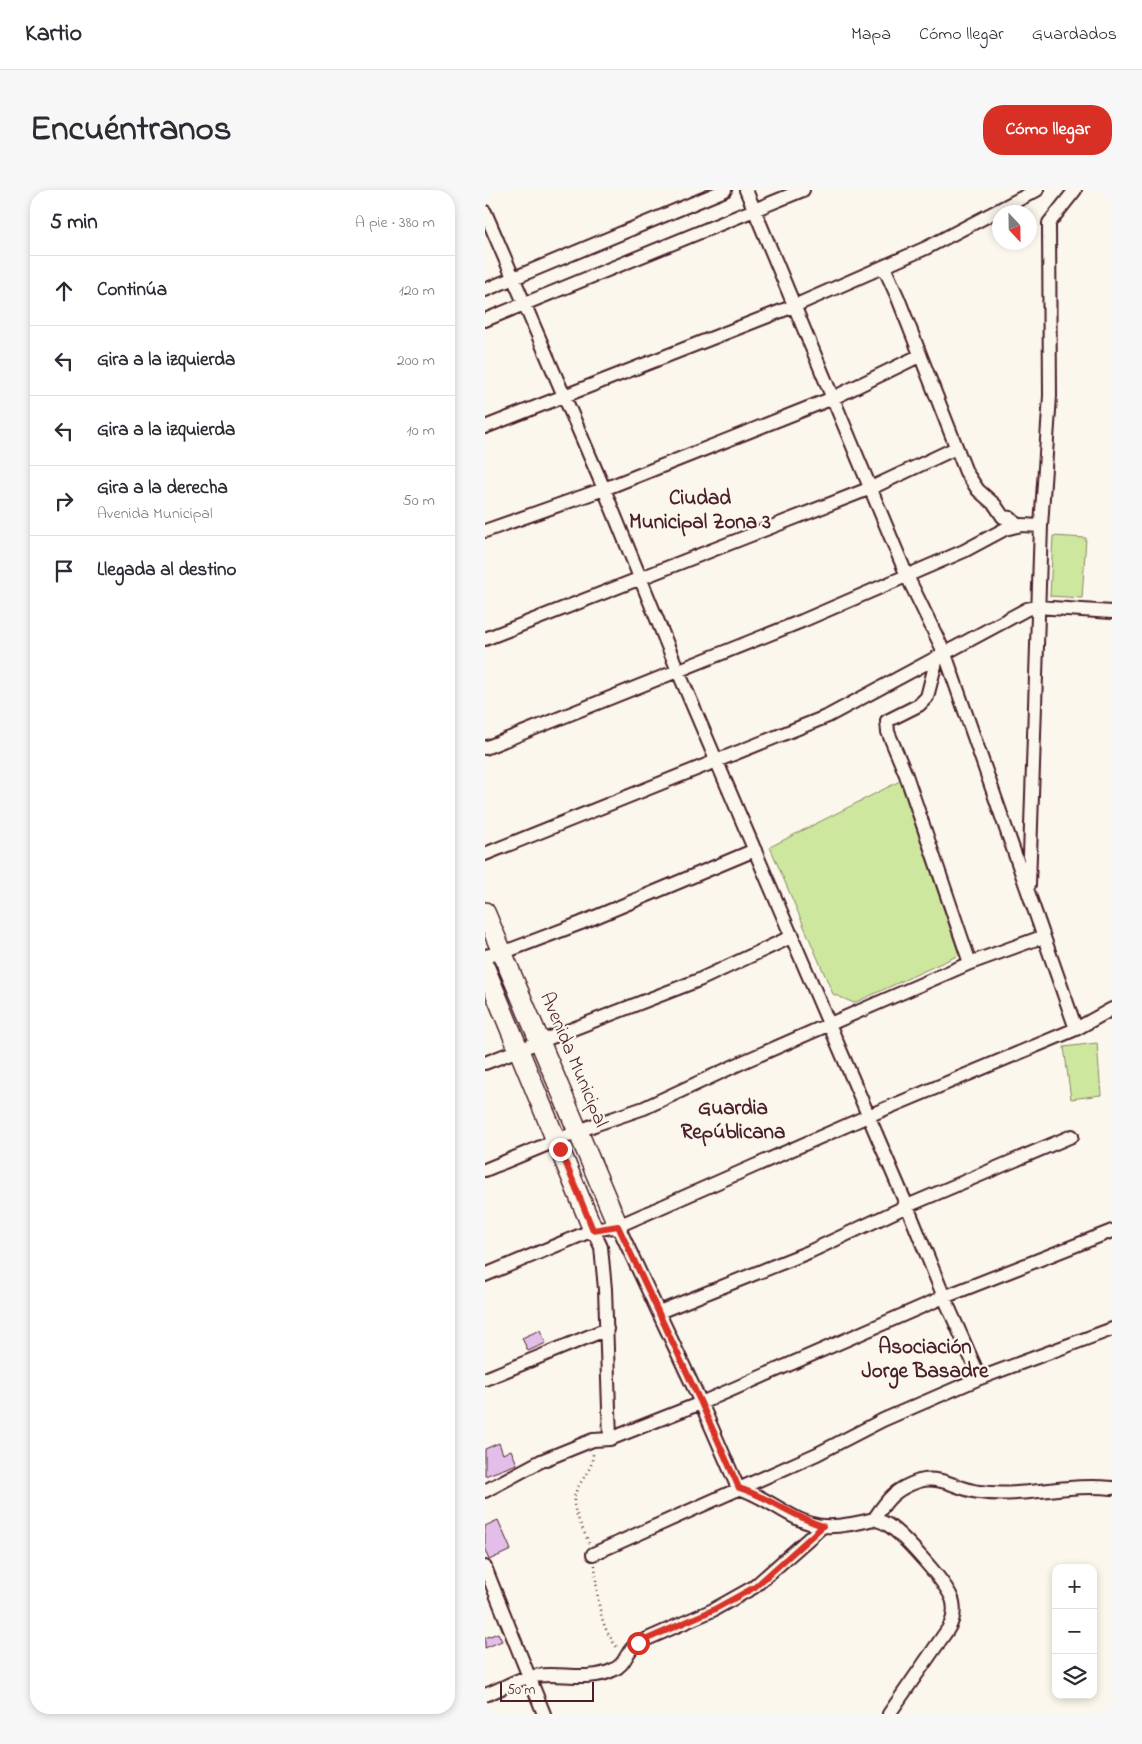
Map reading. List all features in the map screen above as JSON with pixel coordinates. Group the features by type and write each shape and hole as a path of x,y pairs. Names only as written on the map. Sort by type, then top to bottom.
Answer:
{"street":[{"path":"485,290 725,190"},
{"path":"746,190 941,656 1029,895 1075,1029"},
{"path":"485,320 755,208 803,190"},
{"path":"485,427 794,306 926,248 1037,190"},
{"path":"1029,895 1037,607 1050,396 1049,223 1075,190"},
{"path":"485,212 678,671 793,936 944,1297 980,1378"},
{"path":"884,267 899,298 919,356 966,472 978,490 995,505 1003,517 1010,518 1017,526"},
{"path":"485,532 603,489 833,398 919,356"},
{"path":"485,639 871,488 956,448"},
{"path":"485,748 678,671 907,576 964,551 1005,529 1017,526 1041,526"},
{"path":"485,854 718,762 828,716 1027,609 1037,607 1112,612"},
{"path":"941,656 927,697 919,705 887,721 888,732 906,775 971,964"},
{"path":"493,954 581,924 755,850"},
{"name":"Avenida Municipal","path":"485,912 493,954 541,1041 618,1226"},
{"path":"485,1063 621,1012 699,980 793,936"},
{"path":"485,1170 556,1140 644,1108 830,1024 971,964 1042,937"},
{"path":"485,968 601,1247 607,1329 610,1439"},
{"path":"485,1274 593,1230 618,1226 868,1116 1075,1029 1112,1009"},
{"path":"659,1312 809,1252 907,1206 1072,1136"},
{"path":"618,1226 739,1488 752,1492 803,1520 823,1526 874,1519 887,1524 919,1556 949,1594 954,1608 952,1622 889,1714"},
{"path":"485,1490 541,1461 584,1443 593,1440 610,1439 701,1403 944,1297 1112,1231"},
{"path":"485,1379 607,1329"},
{"path":"593,1554 817,1454 883,1420 980,1378 1112,1329"},
{"path":"874,1519 893,1492 921,1480 951,1482 976,1492 991,1493 1040,1493 1081,1486 1112,1488"},
{"path":"485,1696 529,1677 591,1676 613,1671 621,1666 629,1649 638,1643 713,1610 755,1587 823,1526"},
{"path":"485,1567 489,1590 544,1714"}],"green space":[{"path":"1053,536 1086,538 1082,598 1050,596"},
{"path":"900,781 959,955 854,1003 833,994 770,847"},
{"path":"1097,1043 1101,1095 1071,1099 1064,1047"}],"building":[{"path":"540,1330 546,1343 528,1351 522,1338"},
{"path":"499,1443 503,1454 511,1450 517,1464 485,1476 485,1449"},
{"path":"498,1520 511,1550 489,1560 485,1550 485,1526"},
{"path":"498,1633 502,1641 485,1648 485,1638"}],"district":[{"name":"Ciudad Municipal Zona 3","path":"700,511"},
{"name":"Guardia Repúblicana","path":"733,1121"},
{"name":"Asociación Jorge Basadre","path":"925,1360"}],"route":[{"path":"560,1149 593,1230 618,1226 739,1488 752,1492 803,1520 823,1526 755,1587 713,1610 638,1643"}]}
